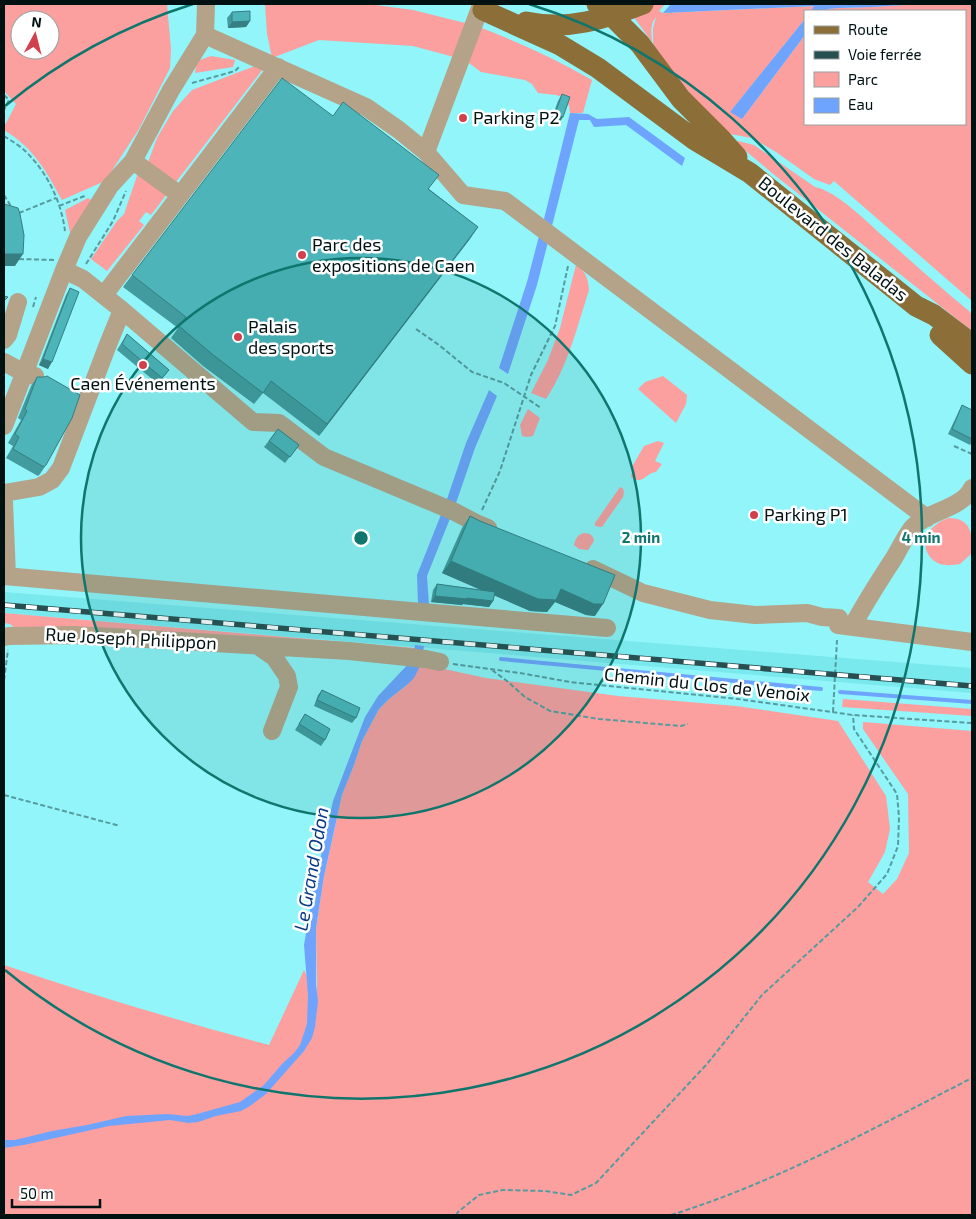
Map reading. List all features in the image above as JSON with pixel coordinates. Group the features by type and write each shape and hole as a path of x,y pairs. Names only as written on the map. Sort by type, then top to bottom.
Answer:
{"main road":[{"path":"476,12 536,24 582,24 605,10 643,4"},
{"path":"605,10 640,44 682,99 721,139 750,173"},
{"path":"476,12 560,45 598,68 695,140 750,173"},
{"name":"Boulevard des Baladas","path":"750,173 916,306 934,315 972,344"},
{"name":"Boulevard des Baladas","path":"916,306 928,324 972,364"}],"street":[{"path":"4,426 30,375 68,269 72,236 118,187 171,90 205,35 206,4"},
{"path":"426,152 461,60 476,12"},
{"path":"205,35 366,107 426,152 463,195 505,201 927,518"},
{"path":"104,295 278,67"},
{"path":"133,161 180,195"},
{"path":"68,269 104,295 253,422 279,424 324,457 503,534"},
{"path":"4,340 8,335 18,302"},
{"path":"4,492 40,487 52,480 62,468 122,310"},
{"path":"4,362 30,375"},
{"path":"845,626 867,600 913,528 927,518 954,505 970,492 972,488"},
{"path":"4,502 5,576 607,628"},
{"path":"575,562 644,594 710,610 755,615 807,613 839,618 845,626 972,642"},
{"name":"Rue Joseph Philippon","path":"6,636 74,635 349,651 425,659"},
{"path":"258,646 274,656 287,676 289,688 272,731"}],"path":[{"path":"171,90 235,71 250,56"},
{"path":"4,96 9,100 4,110"},
{"path":"4,136 21,148 48,180 57,198 64,222 72,236"},
{"path":"13,259 68,269 113,221 118,187 59,206"},
{"path":"4,195 13,210"},
{"path":"15,215 57,198"},
{"path":"476,524 500,471 531,375 555,326 570,251"},
{"path":"416,329 472,372 504,383 542,408"},
{"path":"954,446 972,454"},
{"path":"833,712 834,684 845,626"},
{"path":"4,680 8,659 6,636"},
{"name":"Chemin du Clos de Venoix","path":"425,659 570,682 738,699 833,712 972,722"},
{"path":"491,669 525,697 550,711 599,719 681,726 688,724"},
{"path":"456,1215 479,1195 503,1190 545,1191 571,1195 596,1183 707,1064 762,995 858,907 887,874 898,846 900,818 897,794 854,729 854,714"},
{"path":"4,796 120,826"},
{"path":"671,1215 752,1186 831,1150 972,1078"}],"shaded area":[{"path":"4,592 972,668 972,693 4,613"}],"green space":[{"path":"4,4 167,4 171,49 170,68 139,129 105,181 62,200 45,170 31,152 4,130 16,104 4,91"},
{"path":"265,4 368,4 413,10 469,24 454,57 413,46 319,40 272,58 267,34"},
{"path":"654,4 665,4 659,11 663,13 815,6 812,10 804,10 804,20 731,111 742,119 804,36 804,125 966,125 966,10 826,10 919,4 972,4 972,301 834,181 830,185 814,179 776,152 752,138 730,134 699,105 668,66 653,44 653,28 656,17 651,32 652,42 633,16"},
{"path":"479,27 537,51 592,80 583,113 570,113 569,105 562,102 563,97 538,93 532,84 525,80 481,72 469,63"},
{"path":"211,56 235,60 233,67 195,73 197,61"},
{"path":"255,66 263,69 176,182 147,165 157,138 173,111 192,90"},
{"path":"738,141 754,145 815,187 833,195 852,208 969,311 972,315 972,331 772,173 740,146"},
{"path":"138,173 167,194 151,215 146,212 139,221 144,225 107,271 91,259 117,221 124,214"},
{"path":"88,198 91,200 71,237 65,210"},
{"path":"576,265 586,276 589,290 566,360 546,399 531,393 548,360 560,328"},
{"path":"663,376 687,395 686,404 676,423 638,389 645,382"},
{"path":"528,409 540,418 533,436 527,437 522,436 520,425"},
{"path":"658,441 664,443 655,461 662,464 656,472 649,474 641,480 631,477 633,465 644,446"},
{"path":"620,487 624,492 623,497 602,527 595,526 595,523"},
{"path":"948,518 962,521 969,528 971,534 972,553 960,564 942,565 930,557 926,548 925,542 929,532 937,524"},
{"path":"584,533 590,534 594,541 588,550 579,549 574,545 577,537"},
{"path":"4,613 415,648 414,655 17,630 10,624 4,623"},
{"path":"421,664 486,678 618,696 736,706 838,721 886,796 890,829 885,852 868,882 883,894 897,879 909,853 908,794 863,729 863,722 972,731 972,1215 4,1215 4,965 202,1027 269,1045 304,970 317,997 316,928 324,876 342,795 362,741 379,709 408,684"},
{"path":"843,699 972,709 972,716 842,707"}],"water":[{"path":"671,4 919,4 826,10 812,10 814,6 663,13"},
{"path":"804,20 804,36 742,119 730,112"},
{"path":"570,113 588,114 597,119 629,117 685,158 682,166 626,125 594,127 590,120 579,120 552,226 544,219"},
{"path":"539,236 548,242 537,285 508,374 499,368 527,282"},
{"path":"489,390 497,396 475,448 455,506 427,576 429,605 418,604 417,575 446,502 466,443"},
{"path":"415,645 424,646 421,664 414,678 379,709 362,741 342,795 324,876 316,928 316,984 318,1001 315,1027 312,1038 304,1051 266,1094 241,1111 198,1122 188,1123 170,1120 109,1126 4,1148 4,1140 15,1140 126,1116 167,1114 188,1116 240,1102 264,1085 294,1053 300,1045 307,1024 308,995 304,945 313,892 333,801 365,717 378,696 411,661"}],"building":[{"path":"250,11 250,21 232,22 232,12"},
{"name":"Parc des expositions de Caen","path":"282,78 333,116 343,102 439,175 428,189 478,227 327,424 271,381 263,393 179,326 186,317 132,275"},
{"path":"562,94 570,97 563,117 555,114"},
{"path":"4,204 18,208 24,235 23,254 4,254"},
{"path":"70,288 79,292 52,362 43,359"},
{"path":"127,334 169,370 162,378 122,344"},
{"path":"47,376 80,395 72,418 44,467 13,449 19,437 15,434 27,411 25,409 37,377"},
{"path":"962,405 972,410 972,439 952,429"},
{"path":"278,429 299,445 290,457 269,441"},
{"path":"470,516 615,575 603,604 594,604 561,589 556,600 538,599 451,561"},
{"path":"437,584 495,592 493,601 435,596"},
{"path":"322,690 360,708 356,718 317,700"},
{"path":"305,714 330,729 325,740 299,724"}],"waterway":[{"path":"501,659 821,689"},
{"path":"840,692 972,702"}],"railway":[{"path":"4,605 972,686"}],"place":[{"name":"Parking P2","path":"463,118"},
{"name":"Parc des expositions de Caen","path":"302,255"},
{"name":"Palais des sports","path":"238,337"},
{"name":"Caen Événements","path":"143,365"},
{"name":"Parking P1","path":"754,515"}],"water label":[{"name":"Le Grand Odon","path":"311,869"}]}
